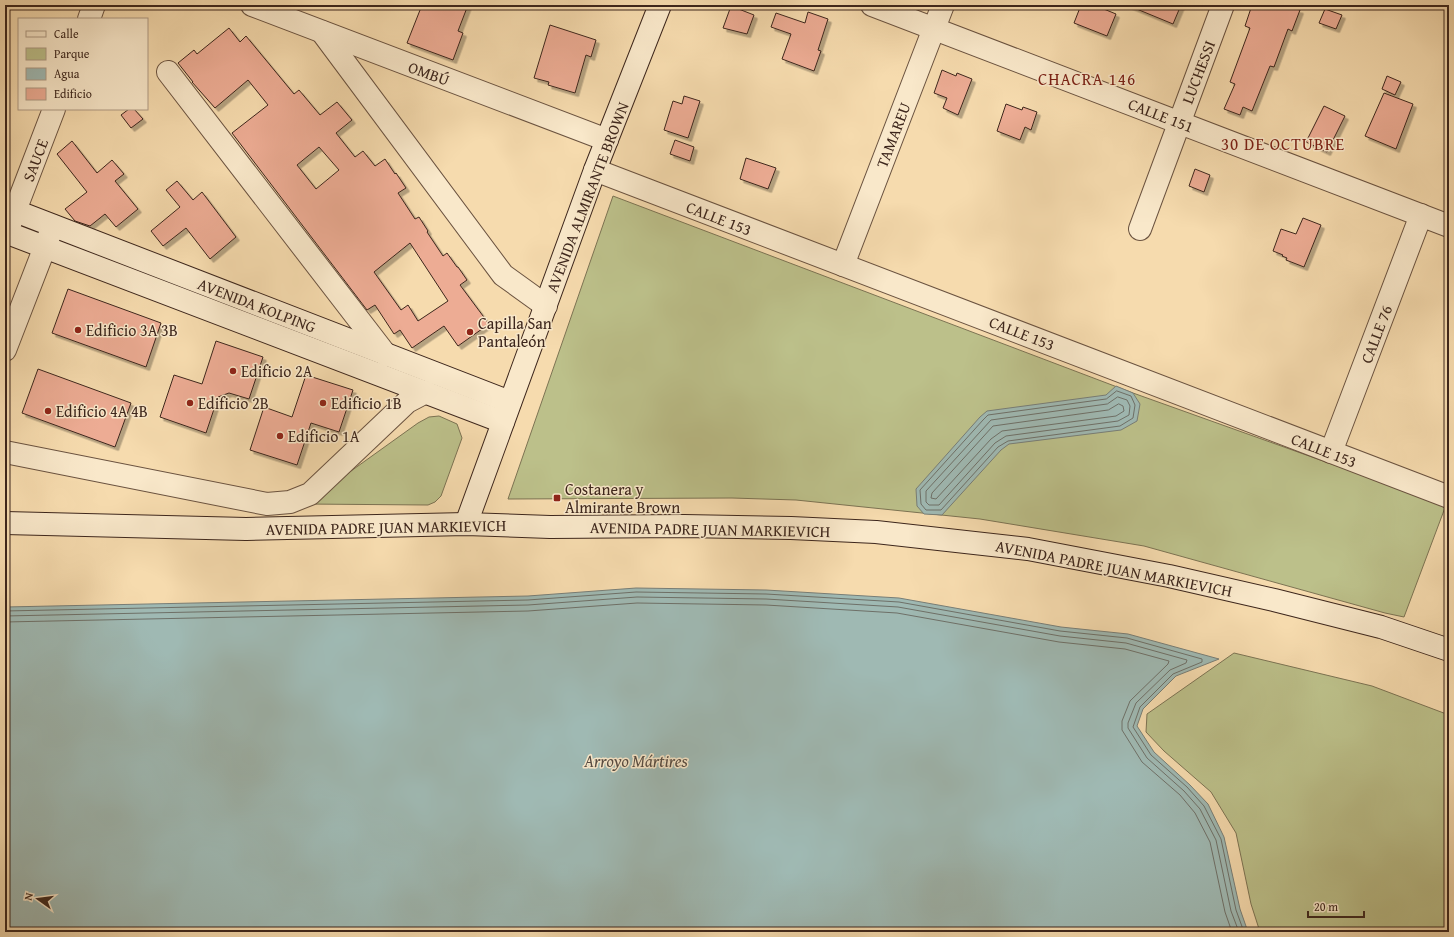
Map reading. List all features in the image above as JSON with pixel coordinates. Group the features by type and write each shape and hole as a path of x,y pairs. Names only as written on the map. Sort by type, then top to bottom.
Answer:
{"street":[{"path":"89,18 94,5"},
{"name":"OMBÚ","path":"252,5 607,140"},
{"name":"AVENIDA ALMIRANTE BROWN","path":"466,524 595,170 660,5"},
{"name":"CALLE 151","path":"872,5 1449,226"},
{"name":"TAMAREU","path":"843,265 943,5"},
{"name":"LUCHESSI","path":"1140,230 1223,5"},
{"path":"322,32 504,275 546,306"},
{"path":"168,72 386,355"},
{"name":"SAUCE","path":"6,233 10,209 54,110"},
{"name":"CALLE 153","path":"595,170 1449,497"},
{"name":"AVENIDA KOLPING","path":"10,209 386,355 506,412"},
{"name":"CALLE 76","path":"1331,452 1421,215"},
{"path":"5,350 53,226"},
{"name":"AVENIDA KOLPING","path":"6,233 426,392 506,412"},
{"path":"5,452 267,504 290,502 310,494 407,402 426,392"},
{"name":"AVENIDA PADRE JUAN MARKIEVICH","path":"5,523 246,529 466,524 550,527 684,526 791,528 876,532 1028,549 1169,576 1274,600 1381,627 1449,650"}],"green space":[{"path":"613,196 1133,393 1446,505 1404,617 1144,546 980,519 796,500 732,498 508,499"},
{"path":"439,416 457,424 462,438 441,496 435,502 428,505 305,504 418,423 429,417"},
{"path":"1234,653 1372,686 1449,715 1449,932 1260,932 1251,904 1236,833 1211,792 1164,751 1146,732 1147,714"}],"water":[{"path":"1116,386 1133,393 1140,404 1137,421 1121,430 1009,444 1001,450 942,515 924,514 917,506 916,489 987,411 1106,395"},
{"name":"Arroyo Mártires","path":"636,588 766,590 899,598 1061,627 1128,634 1219,659 1176,676 1143,709 1137,726 1154,752 1190,785 1208,804 1224,837 1240,909 1248,932 5,932 5,607 528,596"}],"building":[{"path":"422,5 468,5 458,31 463,33 453,60 407,43"},
{"path":"1081,5 1094,5 1116,14 1107,36 1074,23"},
{"path":"1127,5 1181,5 1173,24"},
{"path":"1252,5 1280,5 1300,10 1292,31 1288,29 1274,67 1270,66 1252,111 1243,107 1240,115 1224,109 1235,84 1230,82 1250,28 1245,26"},
{"path":"731,6 754,15 747,34 723,28"},
{"path":"1325,9 1342,15 1336,29 1319,23"},
{"path":"808,12 828,19 818,50 821,51 814,71 782,59 791,34 771,27 776,13 805,23"},
{"path":"550,25 596,40 591,57 586,55 575,93 548,85 549,82 534,78"},
{"path":"229,28 240,42 246,36 294,94 299,90 320,115 337,102 352,120 336,133 355,157 363,151 375,166 385,159 406,188 398,193 415,219 419,217 443,256 447,253 458,267 467,280 460,285 489,324 458,346 444,326 412,348 400,330 394,334 375,305 367,310 232,133 268,105 248,80 215,108 192,82 178,63 194,50 197,54","holes":["319,147 339,170 316,189 297,165","410,243 448,301 418,321 408,305 401,310 374,272"]},
{"path":"942,70 956,76 957,73 972,79 958,115 943,108 947,98 934,93"},
{"path":"1387,76 1401,82 1395,95 1382,89"},
{"path":"1384,93 1413,104 1396,149 1365,136"},
{"path":"684,96 700,101 688,138 664,130 673,101 682,104"},
{"path":"1006,104 1022,110 1023,107 1037,112 1031,130 1025,127 1020,140 997,131"},
{"path":"1324,106 1345,116 1327,152 1306,142"},
{"path":"128,110 135,110 143,119 131,128 121,115"},
{"path":"675,140 694,147 690,161 670,154"},
{"path":"72,141 97,173 112,160 124,174 115,181 138,209 116,227 105,214 90,226 75,221 65,209 87,192 57,154"},
{"path":"746,158 776,168 768,189 740,179"},
{"path":"1195,169 1210,175 1204,192 1189,186"},
{"path":"177,181 193,200 202,192 236,237 210,259 186,228 163,246 151,231 180,207 166,190"},
{"path":"1303,218 1321,225 1304,267 1286,260 1287,258 1282,256 1283,255 1273,251 1281,229 1296,234"},
{"name":"Edificio 3A 3B","path":"68,289 161,323 146,367 52,333"},
{"path":"216,341 263,357 249,399 229,393 218,397 206,433 160,417 174,375 202,384"},
{"name":"Edificio 4A 4B","path":"38,369 131,403 115,447 22,413"},
{"path":"306,375 353,390 339,432 311,423 297,465 250,450 264,407 292,417"}],"place":[{"name":"Edificio 3A 3B","path":"78,330"},
{"name":"Capilla San Pantaleón","path":"470,332"},
{"name":"Edificio 2A","path":"233,371"},
{"name":"Edificio 2B","path":"190,403"},
{"name":"Edificio 1B","path":"323,403"},
{"name":"Edificio 4A 4B","path":"48,411"},
{"name":"Edificio 1A","path":"280,436"},
{"name":"Costanera y Almirante Brown","path":"557,498"}],"district":[{"name":"CHACRA 146","path":"1087,78"},
{"name":"30 DE OCTUBRE","path":"1283,143"}]}
